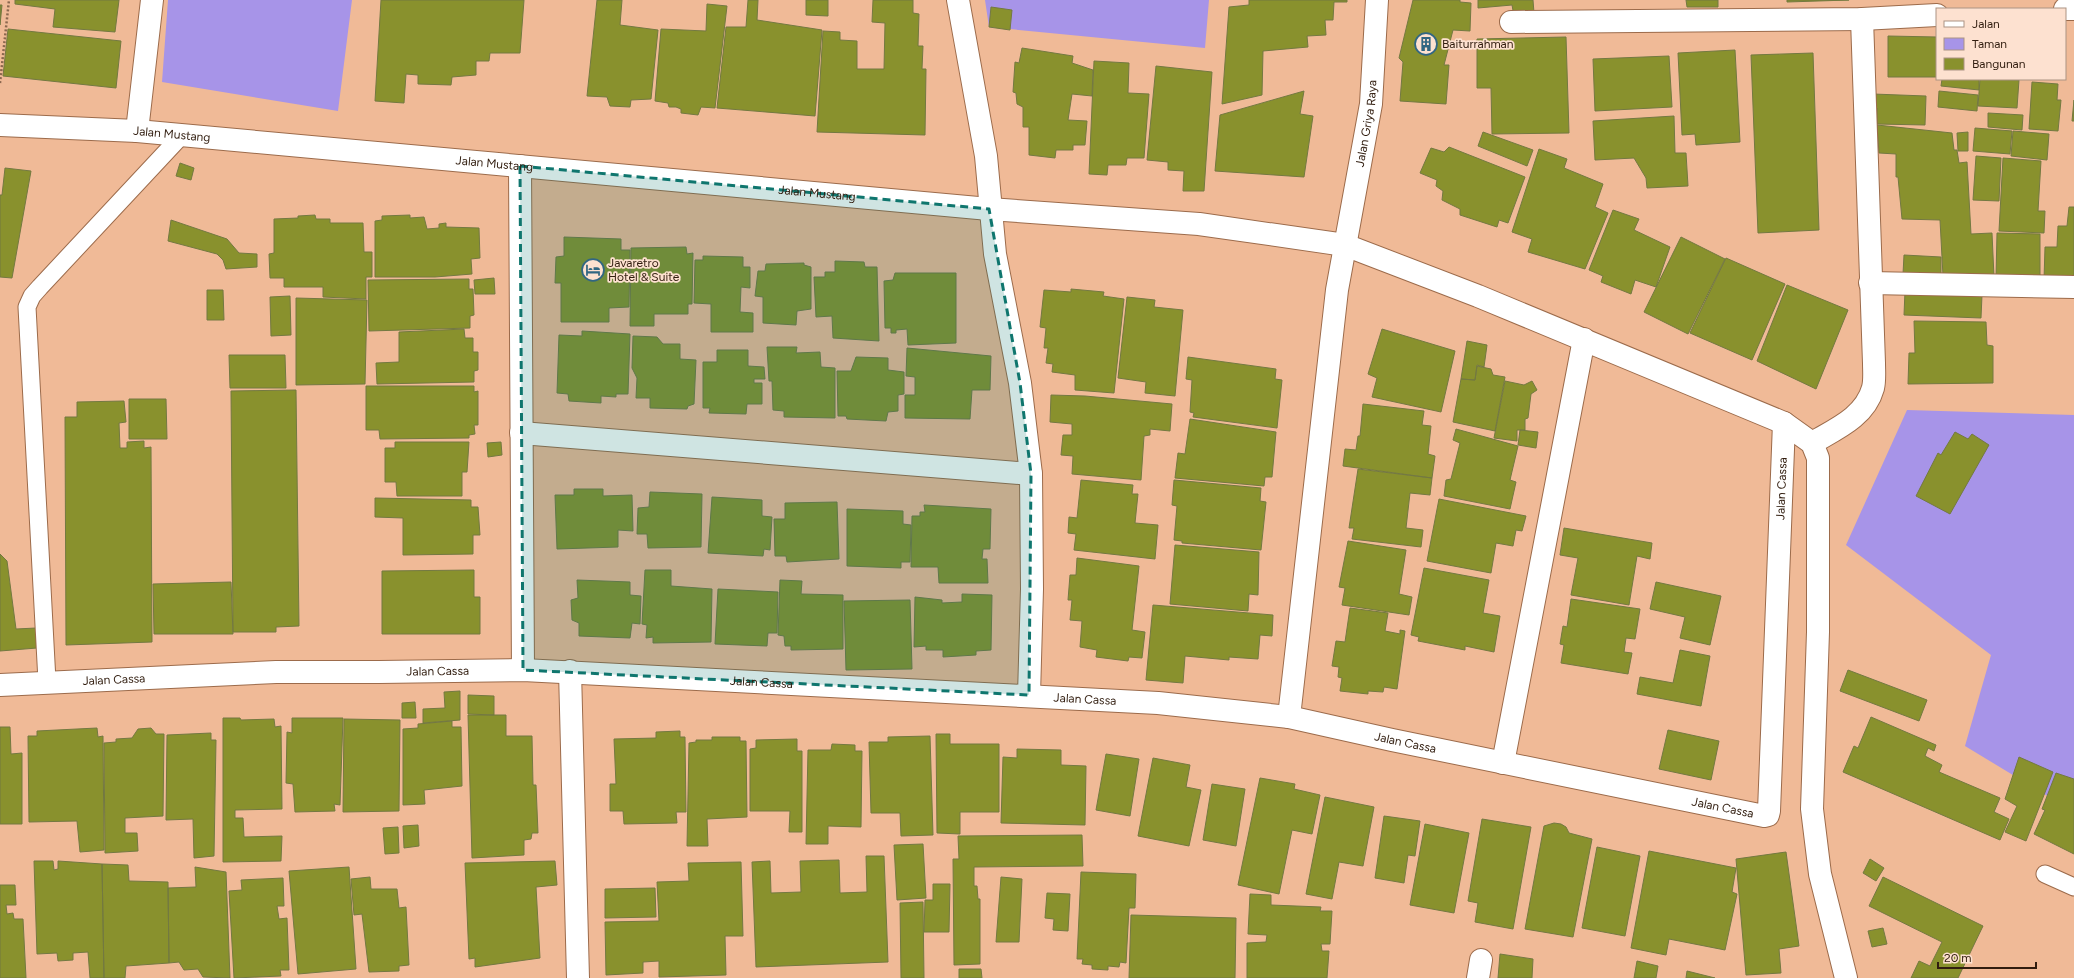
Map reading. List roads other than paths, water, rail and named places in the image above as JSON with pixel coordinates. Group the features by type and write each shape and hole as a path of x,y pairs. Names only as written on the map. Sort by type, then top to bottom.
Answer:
{"street":[{"path":"137,131 152,0"},
{"path":"958,0 986,156 989,209 995,254 1020,383 1031,474 1032,589 1029,695"},
{"name":"Jalan Griya Raya","path":"1288,717 1337,290 1372,104 1377,0"},
{"path":"1511,22 1862,19 1936,15"},
{"path":"1846,978 1820,874 1812,809 1818,632 1818,458 1812,443 1856,416 1866,403 1873,387 1874,363 1870,283 1862,19"},
{"name":"Jalan Mustang","path":"0,125 137,131 989,209 1199,224 1345,245 1584,339 1784,423 1812,443"},
{"path":"520,166 523,670"},
{"path":"1870,283 2074,287"},
{"path":"1503,763 1584,339"},
{"name":"Jalan Cassa","path":"0,685 47,681 276,672 523,670 570,671 1158,703 1288,717 1503,763 1764,816 1768,815 1784,423"},
{"path":"521,433 1031,474"},
{"path":"570,671 578,978"}],"lane":[{"path":"47,681 27,307 32,296 40,287 182,135"},
{"path":"2045,874 2074,887"}],"place":[{"name":"Baiturrahman","path":"1426,44"},
{"name":"Javaretro Hotel & Suite","path":"593,270"}]}
